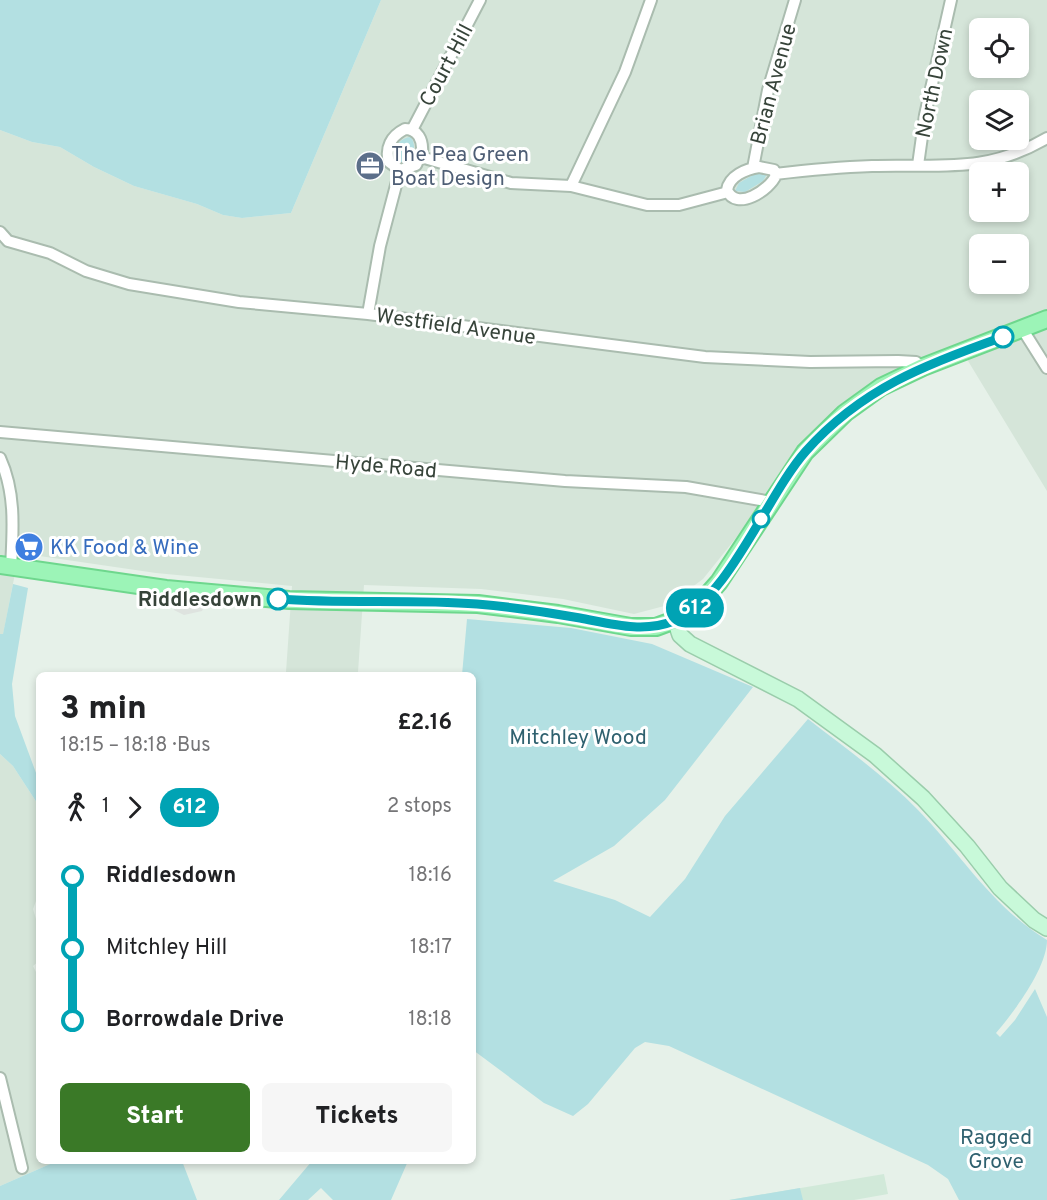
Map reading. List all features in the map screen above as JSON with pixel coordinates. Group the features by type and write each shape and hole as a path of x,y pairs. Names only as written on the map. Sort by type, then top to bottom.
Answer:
{"main road":[{"path":"6,566 166,589 289,600 478,604 558,614 632,627 656,627 695,609 719,582 805,452 845,413 880,387 923,367 1047,320"}],"street":[{"name":"Court Hill","path":"412,130 480,0"},
{"path":"571,186 625,72 651,0"},
{"name":"Brian Avenue","path":"753,168 766,96 795,0"},
{"name":"North Down","path":"918,165 927,105 951,0"},
{"name":"Court Hill","path":"412,130 421,140 421,157"},
{"name":"Court Hill","path":"400,170 389,162 388,147 399,132 412,130"},
{"name":"Brian Avenue","path":"776,174 918,165 954,166 995,161 1018,153 1047,138"},
{"path":"368,314 380,246 400,170 411,168 421,157"},
{"name":"Brian Avenue","path":"421,157 511,183 571,186 630,202 664,206 728,192"},
{"name":"Brian Avenue","path":"728,192 730,182 753,168 771,169 776,174"},
{"name":"Brian Avenue","path":"728,192 736,200 750,198 768,186 776,174"},
{"name":"Westfield Avenue","path":"3,240 50,253 86,271 129,284 238,302 368,314 705,357 810,362 897,361 916,362 923,367"},
{"path":"1023,330 1047,368"},
{"name":"Hyde Road","path":"0,432 565,481 687,487 772,502"},
{"path":"0,458 11,489 14,522 6,566"},
{"path":"675,620 680,635 690,644 798,699 875,755 923,798 967,846 1000,888 1034,920 1047,927"},
{"path":"0,1078 4,1108 22,1168"}],"shaded area":[{"path":"381,0 1047,0 1047,491 962,351 881,387 805,452 703,579 668,605 634,614 563,599 481,589 364,585 358,672 286,672 292,586 156,573 19,553 3,635 0,634 0,130 32,142 60,147 94,167 134,186 197,204 223,215 242,218 291,213"},
{"path":"166,589 211,593 202,611 184,615 174,610"},
{"path":"0,754 13,766 36,801 36,901 33,909 36,919 36,964 33,966 36,972 36,1164 50,1164 0,1186"},
{"path":"884,1174 888,1194 854,1200 729,1200"}],"green space":[{"path":"0,0 381,0 291,213 242,218 223,215 197,204 134,186 94,167 60,147 32,142 0,130"},
{"path":"411,137 414,150 411,158 398,163 395,154 397,146 402,140"},
{"path":"758,172 767,174 763,181 745,192 735,191 739,183"},
{"path":"13,584 28,588 12,684 15,716 36,773 36,801 13,766 0,754 0,634 3,634"},
{"name":"Mitchley Wood","path":"467,619 571,628 652,644 753,687 665,800 614,846 553,881 615,900 650,917 685,879 725,816 808,719 905,798 934,827 978,880 1010,912 1047,940 1046,951 1036,976 1012,1014 996,1033 1000,1037 1015,1020 1035,989 1047,1017 1047,1200 959,1200 948,1179 928,1165 669,1046 645,1042 635,1048 588,1104 573,1116 544,1103 476,1052 476,672 462,672"},
{"path":"50,1164 183,1164 197,1200 0,1200 0,1186"},
{"path":"309,1164 407,1164 391,1200 333,1200 321,1188 308,1200 279,1200"},
{"path":"800,1188 803,1200 729,1200"}],"bus line":[{"name":"612","path":"278,599 478,604 558,614 632,627 656,627 695,609 719,582 805,452 845,413 880,387 923,367 1003,337"}],"place":[{"name":"The Pea Green Boat Design","path":"370,166"},
{"name":"KK Food & Wine","path":"29,547"},
{"name":"Riddlesdown","path":"278,599"}],"park label":[{"name":"Ragged Grove","path":"996,1149"}]}
